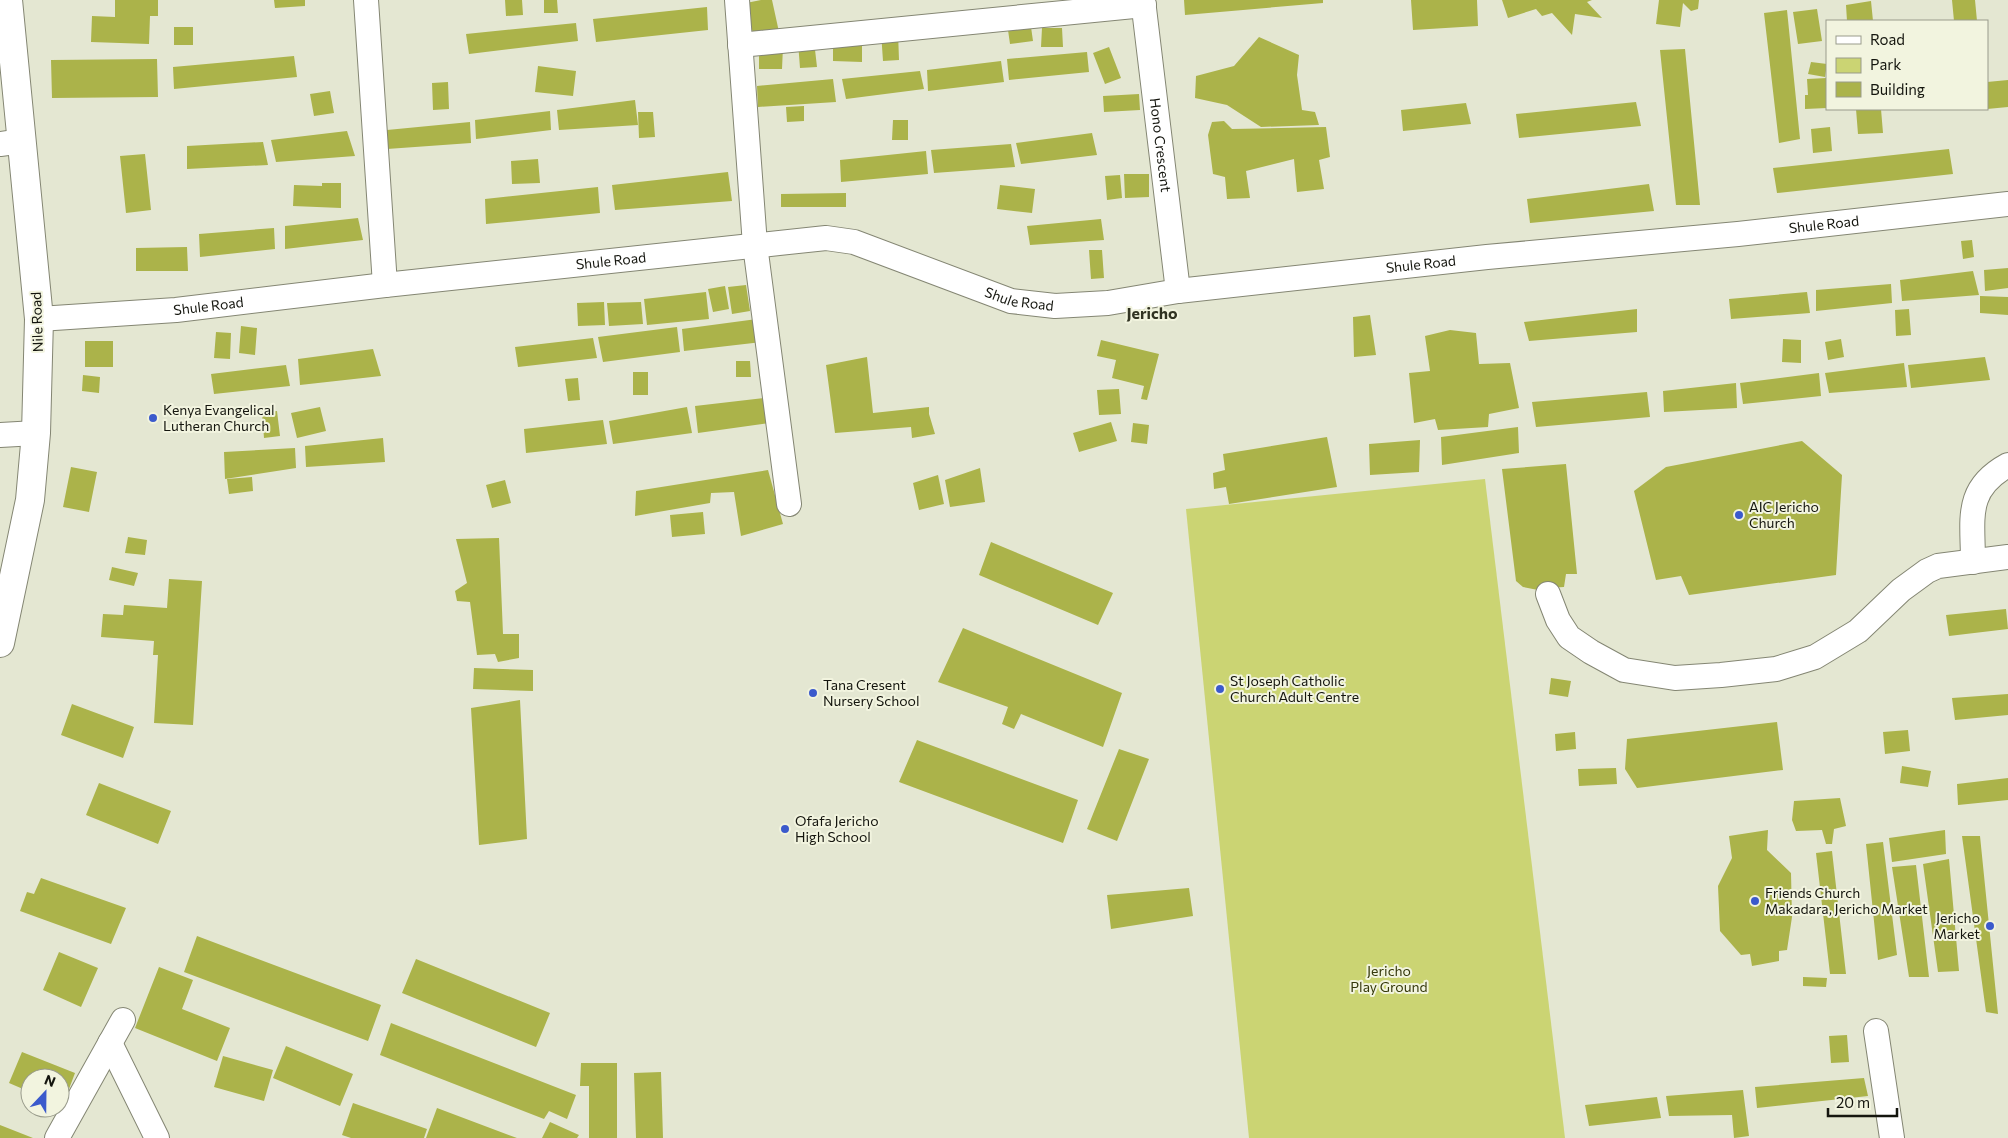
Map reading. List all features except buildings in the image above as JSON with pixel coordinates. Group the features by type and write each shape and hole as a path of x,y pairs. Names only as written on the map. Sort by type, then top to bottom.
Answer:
{"street":[{"name":"Nile Road","path":"0,643 30,500 36,433 39,319 11,142 8,0"},
{"path":"366,0 385,285"},
{"path":"737,0 756,245 789,504"},
{"path":"740,45 1144,3"},
{"name":"Hono Crescent","path":"1144,3 1178,291"},
{"name":"Shule Road","path":"39,319 176,310 385,285 826,238 854,242 1011,301 1055,306 1108,303 1178,291 1496,256 1738,234 2008,204"},
{"path":"0,435 36,433"},
{"path":"1973,562 1972,506 1982,487 1996,472 2008,465"},
{"path":"1548,594 1558,620 1569,637 1590,652 1624,670 1674,678 1721,675 1776,669 1815,657 1858,631 1901,590 1938,566 2008,557"},
{"path":"57,1138 123,1020"},
{"path":"1876,1030 1892,1138"},
{"path":"110,1043 158,1138"}],"green space":[{"name":"Jericho Play Ground","path":"1485,479 1565,1138 1249,1138 1186,509"}],"place":[{"name":"Kenya Evangelical Lutheran Church","path":"153,418"},
{"name":"AIC Jericho Church","path":"1739,515"},
{"name":"St Joseph Catholic Church Adult Centre","path":"1220,689"},
{"name":"Tana Cresent Nursery School","path":"813,693"},
{"name":"Ofafa Jericho High School","path":"785,829"},
{"name":"Friends Church Makadara, Jericho Market","path":"1755,901"},
{"name":"Jericho Market","path":"1990,926"}],"district":[{"name":"Jericho","path":"1152,313"}]}
